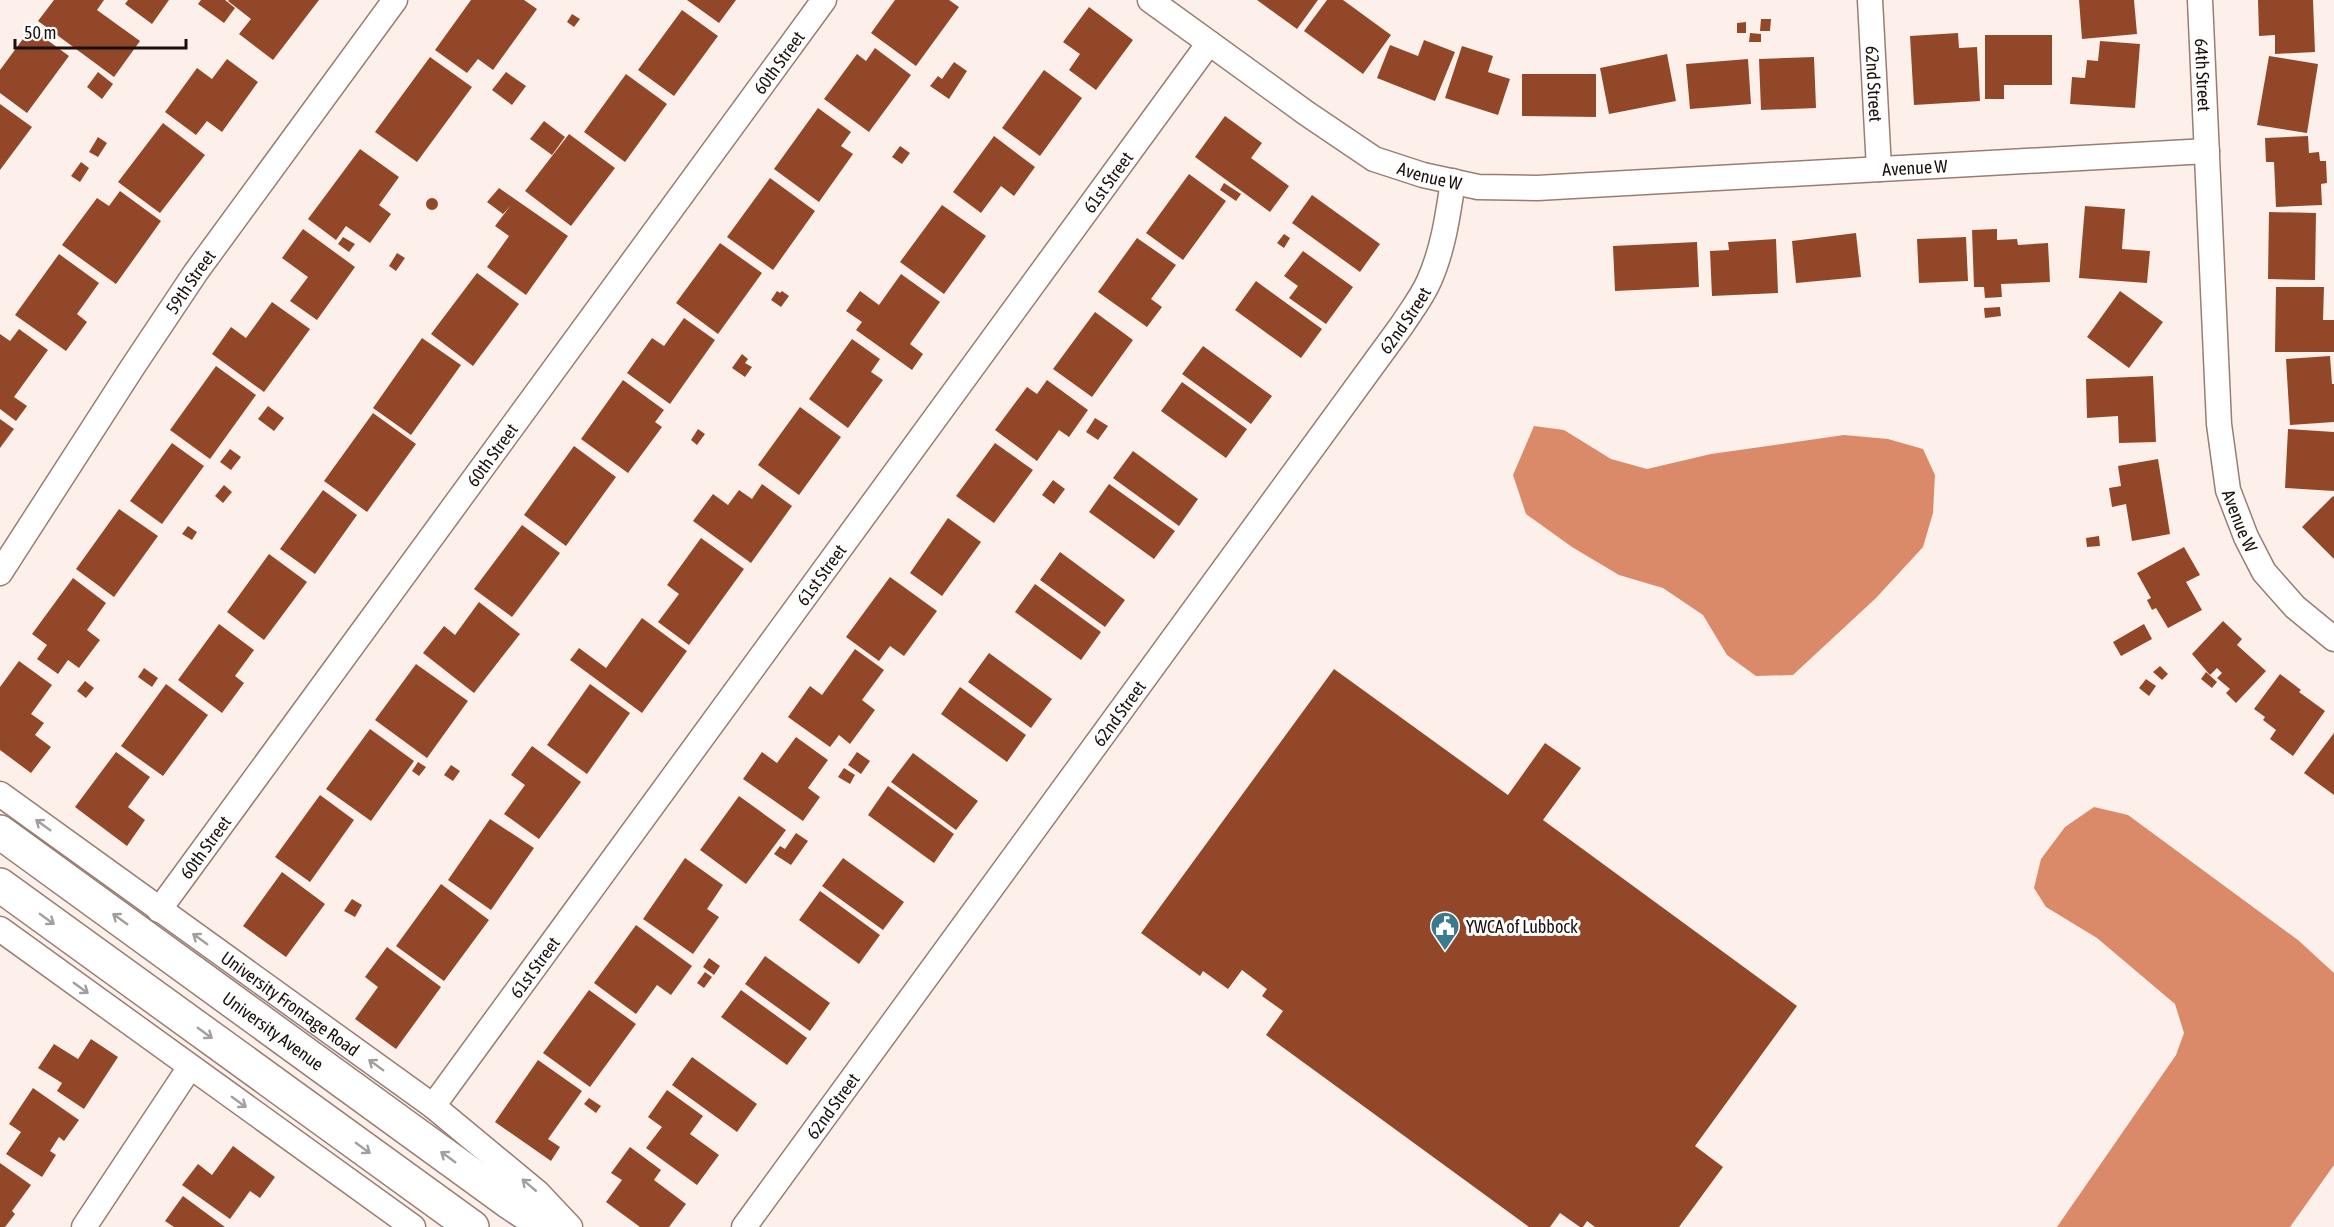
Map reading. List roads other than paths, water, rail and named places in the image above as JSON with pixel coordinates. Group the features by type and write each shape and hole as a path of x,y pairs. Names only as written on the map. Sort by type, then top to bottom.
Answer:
{"main road":[{"name":"University Avenue","path":"0,832 547,1227"},
{"path":"0,885 472,1227"}],"street":[{"name":"59th Street","path":"0,573 196,272 395,0"},
{"name":"60th Street","path":"159,910 824,0"},
{"name":"Avenue W","path":"1150,0 1306,113 1374,159 1423,175 1478,187 1537,188 2207,151 2220,424 2228,490 2246,537 2264,572 2295,607 2334,639"},
{"name":"62nd Street","path":"1870,0 1879,169"},
{"name":"64th Street","path":"2200,0 2207,151"},
{"name":"61st Street","path":"433,1106 1209,43"},
{"name":"62nd Street","path":"744,1227 1402,325 1429,281 1436,263 1447,222 1453,181"},
{"name":"University Frontage Road","path":"0,794 433,1106 538,1193 570,1227"},
{"path":"0,929 413,1227"},
{"path":"84,1227 190,1067"}],"place":[{"name":"YWCA of Lubbock","path":"1445,952"}]}
